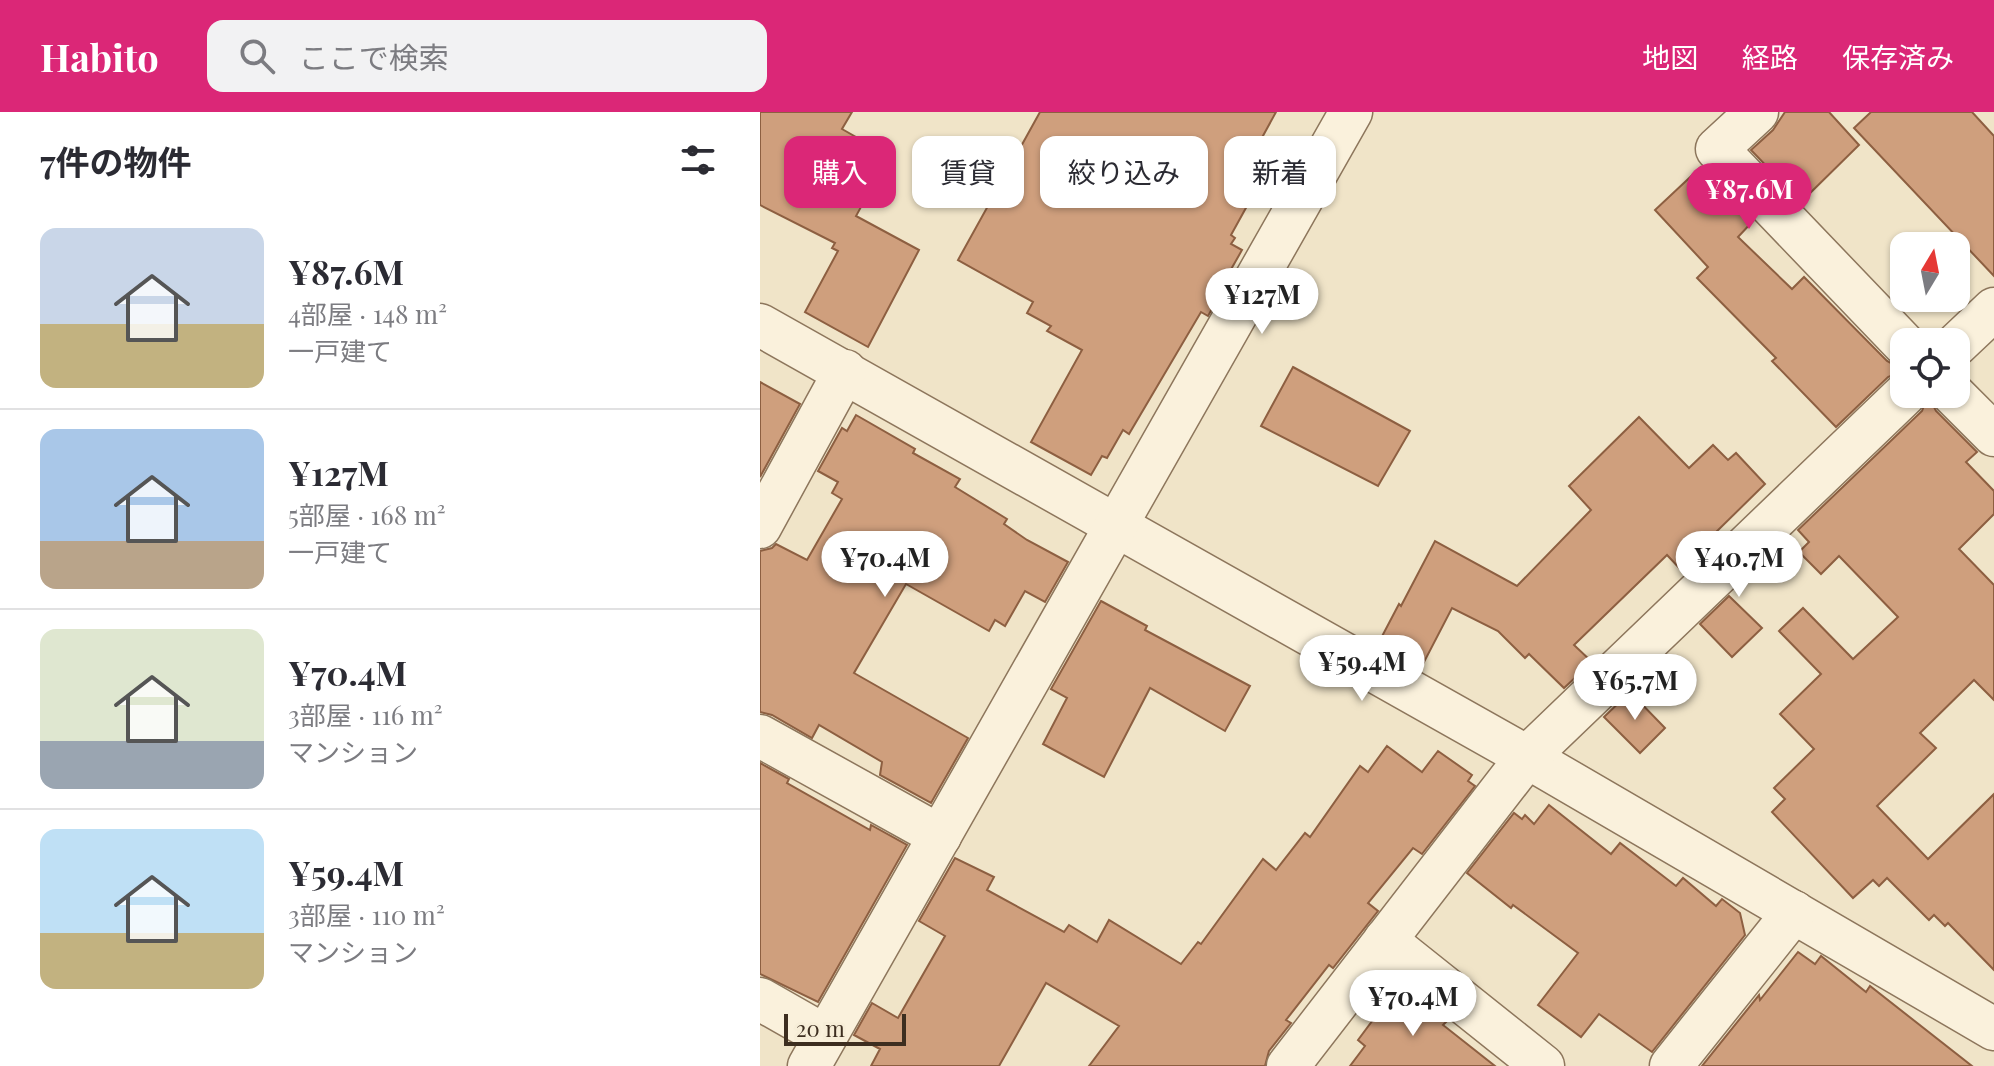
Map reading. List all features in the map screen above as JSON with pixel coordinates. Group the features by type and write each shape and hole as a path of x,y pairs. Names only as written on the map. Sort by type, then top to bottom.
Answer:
{"street":[{"path":"760,999 817,1051 1351,112"},
{"path":"1757,112 1717,149 1890,329"},
{"path":"1970,332 1994,309"},
{"path":"760,325 1527,757 1994,1029"},
{"path":"760,527 845,371"},
{"path":"1288,1066 1527,757 1890,408"},
{"path":"1967,408 1994,435"},
{"path":"760,736 940,836"},
{"path":"1671,1066 1794,912"},
{"path":"1385,940 1543,1066"}],"building":[{"path":"760,112 852,112 842,129 854,136 784,136 784,208 860,208 856,216 919,250 868,347 805,312 838,251 832,248 835,243 760,205"},
{"path":"1040,112 1276,112 1263,136 1224,136 1224,208 1246,208 1231,235 1235,238 1231,244 1242,250 1208,316 1201,312 1129,434 1123,430 1107,458 1102,456 1091,475 1031,442 1082,350 1047,331 1051,326 1027,313 1033,302 958,260 987,208 1024,208 1024,141"},
{"path":"1785,112 1829,112 1859,145 1801,202 1751,150 1773,130"},
{"path":"1871,112 1972,112 1994,136 1994,276 1970,251 1970,232 1952,232 1854,128"},
{"path":"1701,167 1753,221 1738,237 1792,289 1804,277 1890,363 1890,376 1836,427 1772,361 1776,358 1697,278 1708,267 1655,210"},
{"path":"1293,367 1410,431 1378,486 1261,426"},
{"path":"760,382 800,404 760,477"},
{"path":"1923,408 1934,408 1977,452 1966,462 1994,491 1994,514 1959,549 1994,585 1994,700 1974,680 1920,733 1936,748 1877,806 1928,859 1994,794 1994,970 1948,923 1945,926 1934,915 1929,920 1887,878 1879,886 1873,880 1853,898 1772,812 1785,799 1774,788 1814,749 1780,714 1821,674 1779,631 1803,608 1853,659 1898,617 1839,556 1821,574 1799,552 1809,542 1798,530"},
{"path":"856,415 915,449 913,453 960,479 955,487 1007,519 1004,524 1027,540 1068,562 1045,602 1025,591 1005,626 995,620 989,631 906,584 854,673 968,738 931,803 880,775 882,762 819,725 812,738 772,715 760,712 760,551 776,544 807,560 842,499 832,493 838,482 818,471 842,428 847,431"},
{"path":"1639,417 1689,468 1713,445 1728,460 1736,453 1765,484 1711,537 1714,540 1683,572 1667,555 1574,645 1592,662 1564,688 1529,654 1525,658 1498,631 1452,608 1423,664 1379,642 1435,541 1517,586 1591,510 1569,486"},
{"path":"1729,596 1762,628 1732,657 1700,624"},
{"path":"1101,601 1147,626 1145,630 1250,686 1225,731 1150,688 1104,777 1043,744 1067,698 1051,689"},
{"path":"1630,692 1665,728 1640,753 1604,717"},
{"path":"1387,746 1422,772 1438,751 1472,775 1468,781 1475,786 1422,854 1413,848 1368,903 1378,911 1333,968 1329,965 1286,1020 1291,1023 1269,1051 1265,1066 1089,1066 1119,1026 1046,983 999,1066 871,1066 880,1049 854,1035 872,1003 898,1018 945,936 919,921 955,858 994,877 987,890 1064,932 1069,925 1097,942 1109,920 1181,964 1198,942 1201,944 1263,859 1276,870 1305,833 1310,837 1360,766 1368,772"},
{"path":"760,763 789,779 787,783 870,830 871,825 907,845 818,1002 760,974"},
{"path":"1549,805 1611,854 1620,843 1676,886 1683,878 1716,906 1722,899 1740,913 1745,935 1652,1052 1599,1014 1581,1037 1538,1005 1578,953 1513,905 1511,908 1467,873 1514,813 1522,819 1525,815 1534,824"},
{"path":"1798,952 1815,964 1821,956 1866,992 1870,986 1972,1066 1702,1066"},
{"path":"1399,985 1447,1021 1443,1025 1495,1066 1350,1066 1365,1046 1358,1040"}]}
